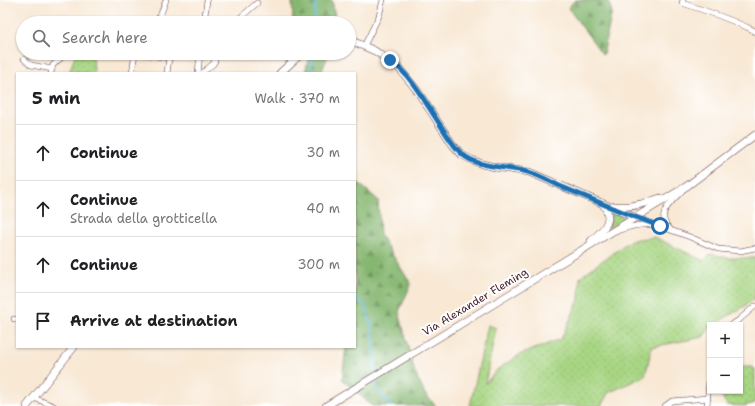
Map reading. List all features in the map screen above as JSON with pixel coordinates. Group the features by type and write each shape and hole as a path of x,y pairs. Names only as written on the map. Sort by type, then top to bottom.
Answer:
{"street":[{"path":"160,16 166,0"},
{"path":"205,16 207,0"},
{"path":"364,46 379,16 383,0"},
{"path":"683,0 682,3 731,20 755,32"},
{"path":"242,16 257,3"},
{"path":"356,43 375,51 398,67 416,89 453,145 462,155 482,164 529,172 634,217 690,237 718,249 740,251 755,248"},
{"path":"25,60 32,65 51,71 53,65 59,60"},
{"path":"132,72 134,60"},
{"path":"167,72 169,60"},
{"path":"198,72 199,60"},
{"path":"203,72 213,64 215,60"},
{"path":"281,72 294,60"},
{"path":"674,231 668,228 665,222 664,212 667,206 687,186 755,135"},
{"path":"602,203 624,207 635,206 650,202 687,186"},
{"name":"Via Alexander Fleming","path":"326,406 679,190"},
{"path":"581,250 606,226 608,216 602,203"},
{"path":"612,232 635,225 644,224 660,226"},
{"path":"736,322 755,306"},
{"path":"27,406 73,348"},
{"path":"707,406 708,394"},
{"path":"34,398 54,406"},
{"path":"665,406 672,401 708,398"}],"green space":[{"path":"292,0 332,0 335,16 293,16"},
{"path":"575,0 608,0 612,11 603,55 568,8"},
{"path":"74,60 93,60 94,72 70,72"},
{"path":"308,60 326,60 321,72 305,72"},
{"path":"356,181 378,200 380,235 411,284 399,312 415,373 425,394 436,406 372,406 342,379 346,348 356,348"},
{"path":"610,211 625,218 608,228 611,221"},
{"path":"654,237 704,261 711,254 729,258 755,258 755,298 745,306 718,322 707,322 707,331 703,337 652,347 645,376 608,393 601,406 470,406 488,325 496,328 485,384 498,369 519,355 561,339 579,300 580,277 631,240"},
{"path":"743,367 751,367 755,369 755,403 743,406 727,405 721,395 743,394"}],"waterway":[{"path":"315,16 316,0"},
{"path":"309,72 312,60"},
{"path":"356,299 365,305 373,330 376,374"},
{"path":"376,379 377,390 391,406"}],"route":[{"path":"390,60 407,77 453,145 462,155 482,164 529,172 634,217 660,226"}]}
